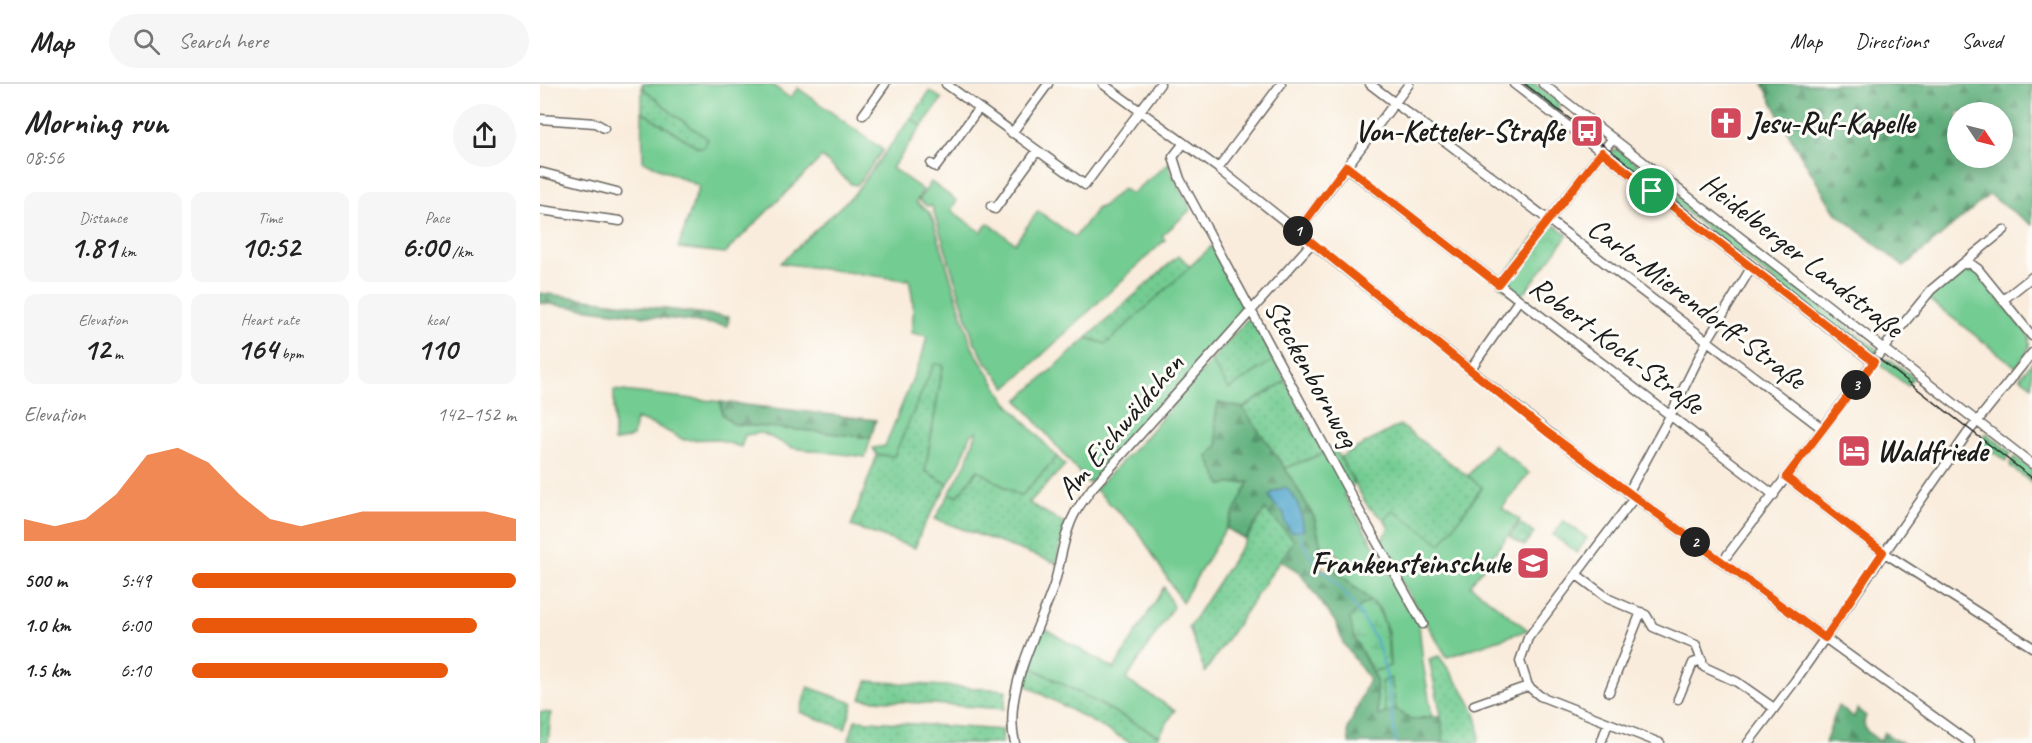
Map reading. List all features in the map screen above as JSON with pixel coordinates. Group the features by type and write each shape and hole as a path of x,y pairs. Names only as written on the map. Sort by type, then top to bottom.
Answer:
{"street":[{"path":"863,115 885,84"},
{"path":"946,84 1085,185 1160,84"},
{"path":"1012,133 1048,84"},
{"path":"1103,84 1218,168 1470,370 1631,495 1970,743"},
{"path":"1218,168 1281,84"},
{"name":"Carlo-Mierendorff-Straße","path":"1370,84 1823,429"},
{"path":"1298,231 1409,84"},
{"name":"Heidelberger Landstraße","path":"1514,84 1874,362"},
{"name":"Heidelberger Landstraße","path":"1543,84 2032,464"},
{"path":"931,164 936,167 978,108"},
{"path":"540,119 595,123 604,128"},
{"path":"1498,284 1613,138"},
{"name":"Steckenbornweg","path":"1184,143 1173,157 1180,179 1423,624"},
{"path":"991,206 995,208 1037,151"},
{"name":"Robert-Koch-Straße","path":"1346,166 1774,495"},
{"path":"540,172 617,192"},
{"path":"540,210 620,221"},
{"path":"1722,562 1883,349 1931,290 2004,230"},
{"name":"Am Eichwäldchen","path":"1015,743 1012,730 1013,708 1018,686 1054,582 1074,513 1092,488 1312,243"},
{"path":"1962,264 1971,264 1978,269 2032,336"},
{"path":"1660,743 1540,696 1528,686 1520,661 1528,638 1577,575 1631,495 1707,341 1751,268"},
{"path":"2003,300 2032,277"},
{"path":"1470,370 1519,300"},
{"path":"1748,743 1825,638 1976,421 2032,353"},
{"path":"1786,477 1883,552 2032,647"},
{"path":"1577,575 1609,599 1646,615 1653,627 1696,645 1704,667 1737,682 1774,708"},
{"path":"1609,692 1641,612"},
{"path":"1678,699 1693,663 1702,660"},
{"path":"1474,705 1528,686"},
{"path":"1600,743 1608,723"}],"green space":[{"path":"642,84 771,84 790,98 798,88 883,150 857,185 851,184 822,157 725,253 678,248 699,186 643,161 642,112 698,147 707,139 672,113 642,87"},
{"path":"1520,84 1535,84 1559,102 1557,104 1560,107 1557,110 1559,112 1556,115"},
{"path":"1763,84 2032,84 2032,225 1989,195 1904,267 1834,211 1793,142"},
{"path":"642,87 672,113 708,139 704,147 698,147 642,112"},
{"path":"930,91 942,99 922,126 911,118"},
{"path":"911,118 922,126 892,168 923,190 916,202 929,212 933,220 972,347 1006,401 1057,457 1020,497 978,470 958,496 949,494 966,463 977,431 971,435 961,461 948,484 925,471 943,366 894,456 877,455 873,448 885,446 922,356 927,336 911,333 913,306 909,279 780,263 854,194"},
{"path":"1613,149 1616,151 1618,149 1876,349 1873,358 1611,154"},
{"path":"1170,162 1170,170 1191,209 1162,236 1165,240 1007,388 984,359 974,341 932,206 927,206 919,200 931,182 957,201 951,210 981,232 988,223 1015,243 1038,211 1075,237 1098,207 1100,208 1123,189 1131,194"},
{"path":"1548,220 1568,235 1519,300 1498,284"},
{"path":"1212,246 1248,310 1096,480 1088,483 1018,400 1087,338 1106,344"},
{"path":"1179,255 1190,267 1106,344 1087,338"},
{"path":"1964,268 1976,271 2030,337 2028,351 2016,367 1928,299"},
{"path":"540,293 729,317 728,326 540,303"},
{"path":"1250,316 1274,360 1229,389 1211,361"},
{"path":"1886,359 1913,377 1908,386 1880,365"},
{"path":"1274,360 1286,381 1243,408 1218,403 1215,422 1218,445 1208,457 1221,485 1250,482 1182,602 1138,531 1095,489 1141,442 1211,361"},
{"path":"2032,362 2032,386 2020,377"},
{"path":"934,364 943,365 925,471 948,484 921,531 915,548 851,526 877,455 894,456"},
{"path":"1286,381 1324,453 1285,468 1243,408"},
{"path":"614,390 721,402 722,414 733,424 871,438 865,457 793,448 762,433 745,435 741,447 716,439 684,440 657,426 636,419 633,437 614,442"},
{"path":"721,402 876,420 871,438 733,424 722,414"},
{"path":"1218,403 1243,408 1285,468 1314,517 1324,558 1319,564 1326,571 1332,567 1371,601 1361,606 1354,637 1376,681 1378,716 1396,709 1411,720 1441,716 1444,743 1349,743 1348,729 1369,679 1343,643 1336,623 1299,572 1280,560 1294,540 1265,510 1245,539 1226,528 1249,482 1221,485 1208,457 1218,445 1215,422"},
{"path":"1400,425 1482,487 1441,544 1393,510 1385,520 1368,507 1340,457"},
{"path":"1986,433 2011,453 2006,461 1979,442"},
{"path":"1493,444 1529,473 1502,508 1520,520 1470,585 1528,630 1447,657 1378,544 1389,529 1385,520 1393,510 1441,543 1482,488 1468,476"},
{"path":"1335,449 1354,483 1344,494 1419,624 1432,716 1411,720 1396,709 1391,679 1381,682 1386,713 1378,717 1376,681 1373,672 1390,665 1388,632 1379,608 1332,567 1339,558 1333,553 1324,558 1314,517 1285,468"},
{"path":"1057,457 1065,465 1029,503 1066,524 1056,563 935,519 949,494 958,496 978,470 1020,497"},
{"path":"2015,457 2032,469 2032,483 2011,467 2010,463"},
{"path":"1265,510 1294,540 1205,672 1189,627"},
{"path":"1564,521 1587,538 1577,553 1553,535"},
{"path":"1520,523 1534,533 1524,546 1510,536"},
{"path":"1164,587 1173,607 1126,680 1175,710 1159,736 1029,666 1042,627 1114,669"},
{"path":"1371,601 1384,623 1390,666 1373,672 1354,637 1350,619 1361,606"},
{"path":"1439,656 1473,709 1479,732 1478,743 1444,743 1441,715 1429,659"},
{"path":"1029,666 1159,736 1155,743 1131,743 1023,684"},
{"path":"1391,678 1396,709 1386,713 1381,682"},
{"path":"867,681 1006,690 1004,709 861,699"},
{"path":"808,687 853,703 845,729 800,712"},
{"path":"1838,706 1854,717 1857,709 1866,716 1865,728 1880,741 1884,732 1903,743 1825,743"},
{"path":"540,712 551,713 548,743 540,743"},
{"path":"855,720 1003,730 1002,743 849,740"}],"sand":[{"path":"1337,553 1339,558 1326,571 1318,564"}],"water":[{"path":"1285,487 1296,501 1304,530 1292,532 1285,523 1284,513 1269,496"}],"waterway":[{"path":"1299,531 1308,552 1349,599 1373,635 1386,673 1396,743"}],"tram line":[{"path":"1525,84 2032,478"}],"place":[{"name":"Jesu-Ruf-Kapelle","path":"1726,123"},
{"name":"Von-Ketteler-Straße","path":"1587,131"},
{"name":"Waldfriede","path":"1854,451"},
{"name":"Frankensteinschule","path":"1533,563"}],"route":[{"path":"1602,152 1652,191 1874,362 1786,477 1883,552 1825,638 1547,432 1298,231 1346,166 1498,284 1602,152"}]}
